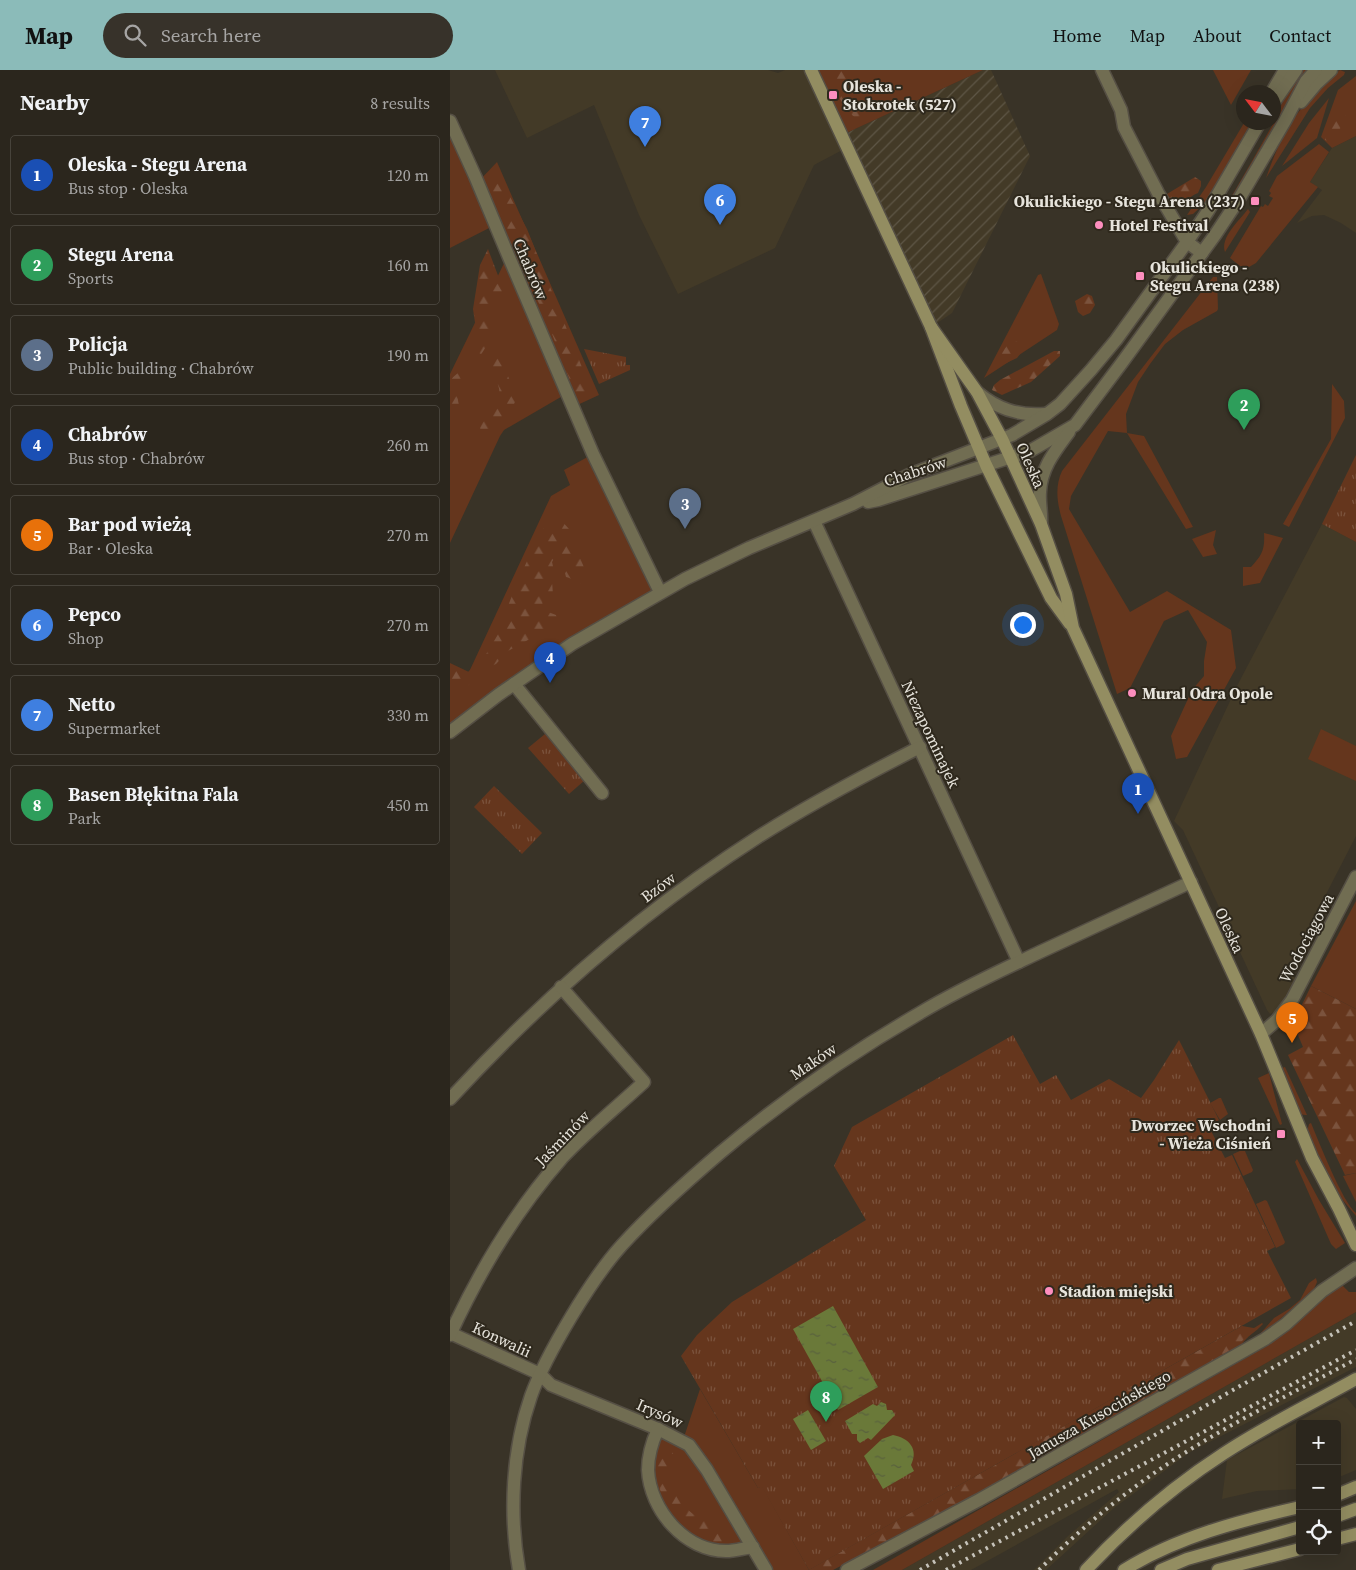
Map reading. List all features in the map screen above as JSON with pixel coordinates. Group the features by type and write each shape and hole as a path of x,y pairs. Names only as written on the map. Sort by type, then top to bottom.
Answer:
{"main road":[{"name":"Oleska","path":"811,70 932,327 941,357 986,466 1051,598 1073,628 1261,1034 1312,1158 1356,1245"},
{"name":"Oleska","path":"932,327 977,392 1002,440 1041,524 1066,594 1073,628"},
{"path":"1339,1209 1356,1222"},
{"path":"1086,1570 1124,1531 1161,1498 1193,1474 1253,1436 1356,1380"},
{"path":"1341,1494 1356,1488"},
{"path":"1124,1570 1159,1551 1215,1529 1296,1507"},
{"path":"1341,1515 1356,1509"},
{"path":"1161,1570 1187,1559 1296,1529"},
{"path":"1341,1538 1356,1534"},
{"path":"1218,1570 1296,1550"}],"street":[{"path":"1102,70 1121,110 1124,127 1150,180 1187,242 1202,253"},
{"path":"1276,85 1285,70"},
{"path":"1281,92 1296,70"},
{"path":"1041,524 1040,493 1042,475 1051,456 1202,253 1239,199 1306,81 1316,70"},
{"path":"1285,121 1317,83 1331,70"},
{"name":"Chabrów","path":"450,121 590,446 660,592"},
{"name":"Chabrów","path":"450,732 514,684 594,631 660,592 749,548 854,504 909,475 1002,440 1047,414 1060,404 1092,370 1187,242 1208,211 1254,130"},
{"path":"977,392 993,404 1006,410 1021,414 1047,414"},
{"name":"Chabrów","path":"854,504 878,500 1030,452 1075,424"},
{"name":"Niezapominajek","path":"814,521 1018,962"},
{"path":"514,684 602,793"},
{"name":"Bzów","path":"450,1099 561,987 658,906 726,858 817,801 920,747"},
{"name":"Wodociągowa","path":"1261,1034 1278,1020 1292,1000 1356,877"},
{"name":"Maków","path":"519,1570 514,1519 517,1461 524,1420 540,1374 589,1288 622,1245 652,1214 710,1161 786,1099 854,1052 921,1012 1018,962 1191,882"},
{"name":"Jaśminów","path":"450,1334 482,1273 525,1203 577,1144 644,1082 561,987"},
{"name":"Janusza Kusocińskiego","path":"847,1570 979,1500 1265,1339 1286,1324 1322,1291 1356,1268"},
{"name":"Konwalii","path":"450,1334 540,1374"},
{"name":"Irysów","path":"540,1374 551,1385 658,1429 689,1445 697,1454 766,1570"},
{"path":"658,1429 650,1454 648,1472 657,1502 672,1525 695,1544 710,1549 727,1551 753,1547"}],"shaded area":[{"path":"495,70 768,70 778,73 785,70 811,70 848,147 814,165 775,248 678,294 639,215 594,105 527,138"},
{"path":"983,70 991,70 1030,156 952,313 931,327 842,135"},
{"path":"1356,136 1356,233 1324,215 1312,216 1297,223 1322,190 1310,182 1332,148"},
{"path":"1322,524 1356,542 1356,836 1286,972 1297,979 1275,1012 1270,1014 1183,830 1174,821 1238,684"},
{"path":"1356,1312 1356,1367 1190,1452 1114,1508 1046,1570 1034,1570 1068,1536 1119,1492 1117,1489 971,1570 902,1570"},
{"path":"1344,1397 1347,1398 1356,1409 1356,1470 1341,1476 1341,1420 1301,1420"},
{"path":"1296,1423 1296,1489 1257,1491 1222,1499 1227,1460"}],"green space":[{"path":"811,70 983,70 842,135"},
{"path":"831,70 853,70 868,92 870,109 868,116 858,120 848,110 834,86"},
{"path":"1213,70 1251,70 1242,85 1236,85 1236,96 1231,105"},
{"path":"1300,70 1311,70 1281,115 1281,106 1291,82"},
{"path":"1340,70 1345,72 1344,75 1328,88 1310,108 1266,178 1279,145 1290,124 1313,95"},
{"path":"1356,76 1356,136 1332,148 1321,137 1338,90"},
{"path":"1329,98 1317,138 1282,166 1309,123"},
{"path":"1344,106 1346,113 1344,122 1331,142 1325,140 1325,134 1338,108"},
{"path":"450,121 477,183 497,162 599,395 573,407 566,394 504,430 450,543 450,374 508,255 495,225 450,248"},
{"path":"1240,130 1247,130 1205,203 1193,214 1187,215"},
{"path":"1269,130 1272,130 1210,236 1209,235"},
{"path":"1319,144 1329,152 1310,182 1318,187 1256,263 1249,267 1240,266 1230,258 1261,206 1263,207 1265,204 1268,206 1273,198 1269,196 1271,193 1269,191 1277,176"},
{"path":"490,177 500,178 527,229 589,385 587,395 579,397 575,393 545,316 528,280 499,208 487,193 487,183"},
{"path":"1195,177 1201,181 1198,193 1180,206 1173,208 1165,198 1167,194"},
{"path":"1248,209 1250,212 1225,252 1224,246 1228,235"},
{"path":"488,249 505,294 489,306 493,336 480,356 473,309 480,265"},
{"path":"1041,274 1059,324 1057,330 984,378 1038,275"},
{"path":"1213,277 1217,277 1217,311 1183,330 1165,344 1150,364 1138,382 1126,414 1127,433 1108,431 1071,496 1069,509 1130,612 1167,591 1231,630 1236,668 1187,757 1176,759 1171,736 1192,690 1204,676 1207,642 1188,610 1164,621 1130,688 1117,694 1061,516 1058,488 1062,471"},
{"path":"1087,294 1092,296 1095,305 1090,313 1083,316 1078,312 1075,301"},
{"path":"1016,341 1022,345 1023,350 1017,358 1004,364 1000,361 1003,351 1007,346"},
{"path":"495,347 515,392 515,402 511,410 503,416 491,431 485,433 480,428 499,397 498,384 490,361"},
{"path":"584,349 626,357 626,365 630,365 630,370 599,384"},
{"path":"1054,351 1060,351 1060,356 1031,382 1002,395 992,390 994,385 1000,380"},
{"path":"458,373 461,376 458,391 460,412 459,415 450,420 450,383 452,378"},
{"path":"1332,384 1344,401 1345,418 1289,527 1283,524 1331,439"},
{"path":"1127,433 1144,436 1193,527 1186,529"},
{"path":"593,454 660,592 450,732 450,663 469,672 551,496 570,485 564,470"},
{"path":"1356,455 1356,542 1322,524"},
{"path":"559,518 569,529 587,577 581,584 566,577 563,565 558,557 555,557 552,562 555,575 552,581 553,595 542,595 543,610 556,615 558,620 555,625 508,651 496,664 484,669 482,661 503,626 515,588 540,532 552,519"},
{"path":"1216,530 1213,545 1217,554 1203,557 1192,539"},
{"path":"1264,533 1283,538 1260,583 1243,586 1243,567 1251,567 1260,555 1264,544"},
{"path":"450,667 466,674 472,668 477,669 470,683 463,691 450,700"},
{"path":"1321,729 1356,746 1356,781 1308,759"},
{"path":"545,734 585,780 569,794 528,748"},
{"path":"494,786 542,833 522,854 474,807"},
{"path":"1356,901 1356,1009 1311,986"},
{"path":"1311,986 1356,1009 1356,1173 1345,1175 1288,1055 1303,1047 1293,1023"},
{"path":"1013,1035 1040,1084 1056,1075 1071,1100 1109,1079 1141,1098 1179,1040 1219,1120 1209,1127 1225,1158 1232,1155 1275,1247 1267,1251 1291,1298 809,1570 762,1487 758,1488 681,1356 697,1335 732,1302 866,1220 834,1166 852,1127"},
{"path":"1285,1067 1307,1115 1300,1114 1282,1068"},
{"path":"1269,1073 1282,1124 1280,1125 1258,1078"},
{"path":"1221,1098 1228,1114 1220,1120 1210,1103"},
{"path":"1311,1123 1338,1185 1356,1213 1356,1216 1341,1198 1318,1157 1307,1132"},
{"path":"1242,1150 1245,1151 1253,1170 1243,1176 1233,1154"},
{"path":"1297,1159 1345,1243 1336,1249 1331,1244 1295,1162"},
{"path":"1356,1173 1356,1202 1343,1176"},
{"path":"1265,1200 1285,1242 1276,1248 1256,1204"},
{"path":"1316,1278 1317,1282 1314,1289 1259,1335 1274,1318 1300,1300 1309,1283"},
{"path":"1342,1285 1349,1292 1356,1292 1356,1312 902,1570 873,1570 1267,1346"},
{"path":"1263,1324 1242,1344 1192,1374 832,1570 809,1570 1242,1326 1254,1328"},
{"path":"1242,1326 1251,1332 1237,1346 1156,1394 961,1503 833,1570 809,1570"},
{"path":"700,1389 758,1488 762,1486 809,1570 766,1570 753,1547 735,1550 672,1525 648,1472 658,1429 683,1440"},
{"path":"665,1450 672,1452 677,1460 671,1483 679,1500 696,1516 715,1519 721,1524 730,1537 727,1545 716,1546 693,1536 680,1525 673,1515 666,1504 657,1478 656,1467 658,1457"}],"water":[{"path":"833,1306 878,1387 838,1410 793,1329"},
{"path":"881,1402 886,1404 887,1410 892,1410 895,1415 871,1440 868,1438 860,1443 857,1440 857,1434 852,1434 845,1421 873,1404 877,1406"},
{"path":"808,1410 826,1441 811,1450 793,1419"},
{"path":"893,1435 899,1436 911,1445 914,1454 911,1465 914,1471 883,1489 864,1456 882,1439"}],"railway":[{"path":"920,1570 1356,1321"},
{"path":"946,1570 1356,1350"},
{"path":"1039,1570 1101,1513 1169,1463 1237,1422 1356,1359"}],"place":[{"name":"Oleska - Stokrotek (527)","path":"833,95"},
{"name":"Netto","path":"645,147"},
{"name":"Okulickiego - Stegu Arena (237)","path":"1255,201"},
{"name":"Pepco","path":"720,225"},
{"name":"Hotel Festival","path":"1099,225"},
{"name":"Okulickiego - Stegu Arena (238)","path":"1140,276"},
{"name":"Stegu Arena","path":"1244,430"},
{"name":"Policja","path":"685,529"},
{"name":"Chabrów","path":"550,683"},
{"name":"Mural Odra Opole","path":"1132,693"},
{"name":"Oleska - Stegu Arena","path":"1138,814"},
{"name":"Bar pod wieżą","path":"1292,1043"},
{"name":"Dworzec Wschodni - Wieża Ciśnień","path":"1281,1134"},
{"name":"Stadion miejski","path":"1049,1291"},
{"name":"Basen Błękitna Fala","path":"826,1422"}]}
